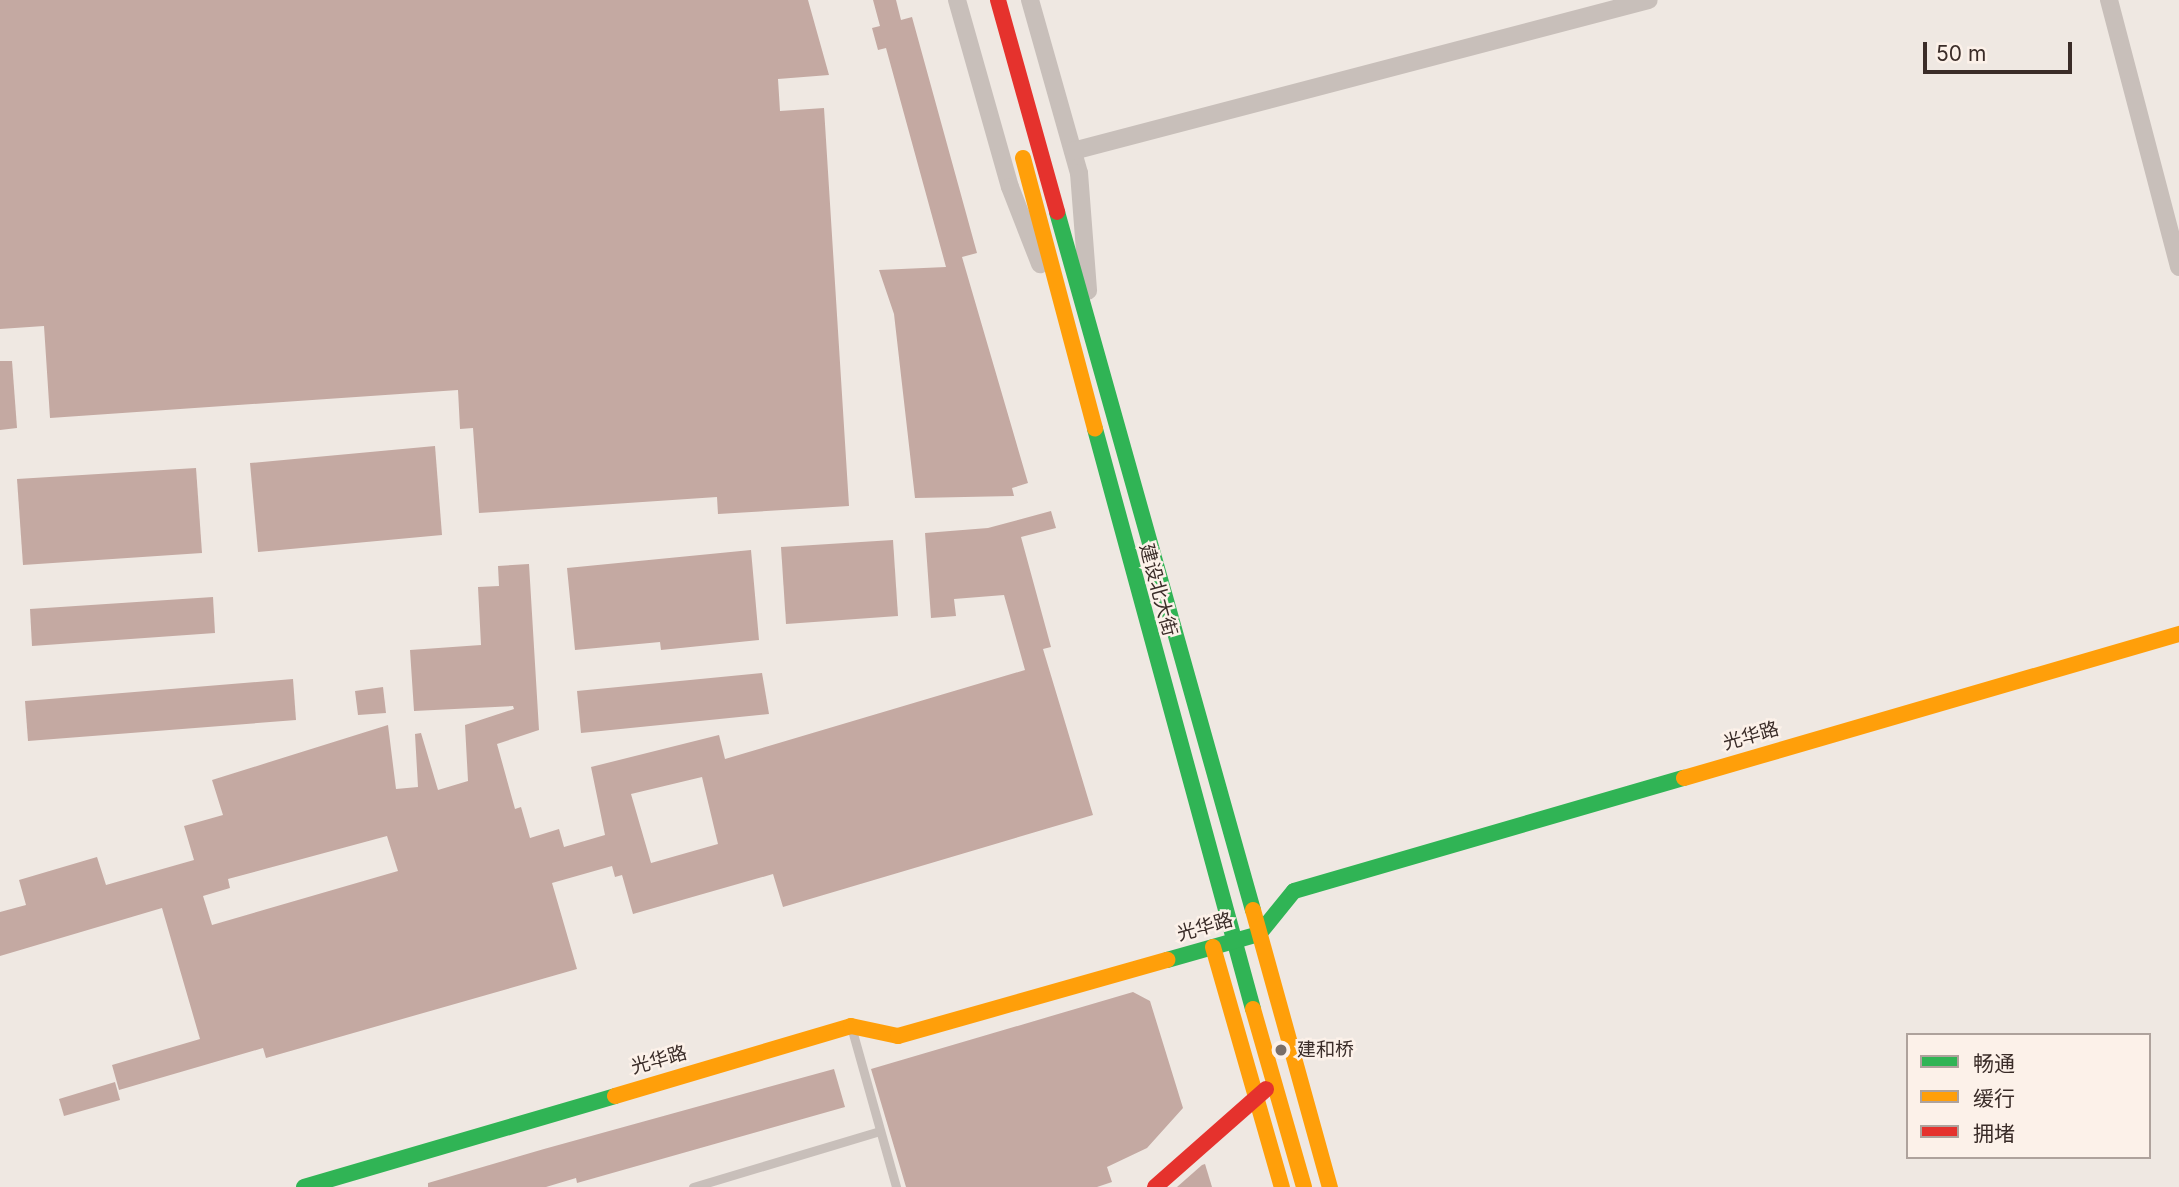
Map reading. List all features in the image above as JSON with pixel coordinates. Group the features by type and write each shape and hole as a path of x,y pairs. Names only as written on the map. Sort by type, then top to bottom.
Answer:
{"main road":[{"name":"建设北大街","path":"983,0 1182,764 1235,940 1304,1187"},
{"path":"998,0 1093,351 1330,1187"},
{"name":"光华路","path":"304,1187 851,1026 898,1036 1259,934 1294,891 2179,634"},
{"path":"1213,947 1282,1187"},
{"path":"1155,1187 1275,1081"}],"street":[{"path":"957,0 1010,187 1072,349"},
{"path":"1030,0 1079,173 1093,351"},
{"path":"1073,151 1649,0"},
{"path":"2109,0 2179,267"}],"lane":[{"path":"851,1026 896,1187"},
{"path":"693,1187 880,1131"}],"building":[{"path":"0,0 808,0 829,75 778,79 780,111 824,108 849,506 718,514 717,497 479,513 473,428 460,429 458,390 50,418 44,326 0,329"},
{"path":"873,0 896,0 901,20 912,17 977,253 962,257 1028,483 1012,488 1014,496 915,498 894,314 879,270 946,267 886,48 878,50 872,28 880,26"},
{"path":"0,361 12,361 17,428 0,430"},
{"path":"435,446 442,535 258,552 250,463"},
{"path":"196,468 202,553 23,565 17,479"},
{"path":"1051,511 1056,528 1021,537 1051,647 1043,649 1093,815 783,907 773,874 633,914 622,875 615,877 612,866 552,883 577,969 266,1058 263,1048 119,1090 112,1065 200,1039 162,908 0,956 0,912 26,905 19,880 97,857 106,885 194,860 184,826 223,815 212,780 388,725 396,789 418,787 415,734 421,733 438,790 468,781 465,725 514,709 513,706 414,711 410,650 481,645 478,587 499,586 498,566 529,564 539,730 497,744 515,809 521,807 530,838 559,829 564,847 605,835 591,767 719,735 725,759 1025,670 1004,595 954,599 956,616 931,618 925,533 988,528","holes":["702,777 718,844 651,863 631,794","387,836 398,871 212,925 203,896 230,888 228,879"]},
{"path":"893,540 898,616 786,624 781,547"},
{"path":"751,550 759,640 661,650 660,642 575,650 567,568"},
{"path":"213,597 215,633 32,646 30,609"},
{"path":"762,673 769,714 581,733 577,691"},
{"path":"293,679 296,720 28,741 25,701"},
{"path":"383,687 386,713 358,715 355,691"},
{"path":"1133,992 1150,1001 1183,1108 1147,1148 1107,1167 1112,1182 1097,1187 906,1187 871,1069"},
{"path":"834,1069 845,1107 577,1183 576,1178 546,1187 428,1187 428,1183 544,1149"},
{"path":"115,1082 120,1100 64,1116 59,1099"},
{"path":"1205,1164 1212,1187 1177,1187 1202,1165"}],"traffic: fast":[{"path":"1057,212 1253,910"},
{"path":"1095,429 1253,1009"},
{"path":"1167,960 1259,934 1294,891 1684,778"},
{"path":"304,1187 615,1096"}],"traffic: slow":[{"path":"1023,158 1095,429"},
{"path":"1684,778 2179,634"},
{"path":"1253,910 1330,1187"},
{"path":"1213,947 1282,1187"},
{"path":"615,1096 851,1026 898,1036 1167,960"},
{"path":"1253,1009 1304,1187"}],"traffic: jam":[{"path":"998,0 1057,212"},
{"path":"1155,1187 1266,1089"}],"place":[{"name":"建和桥","path":"1281,1050"}]}
